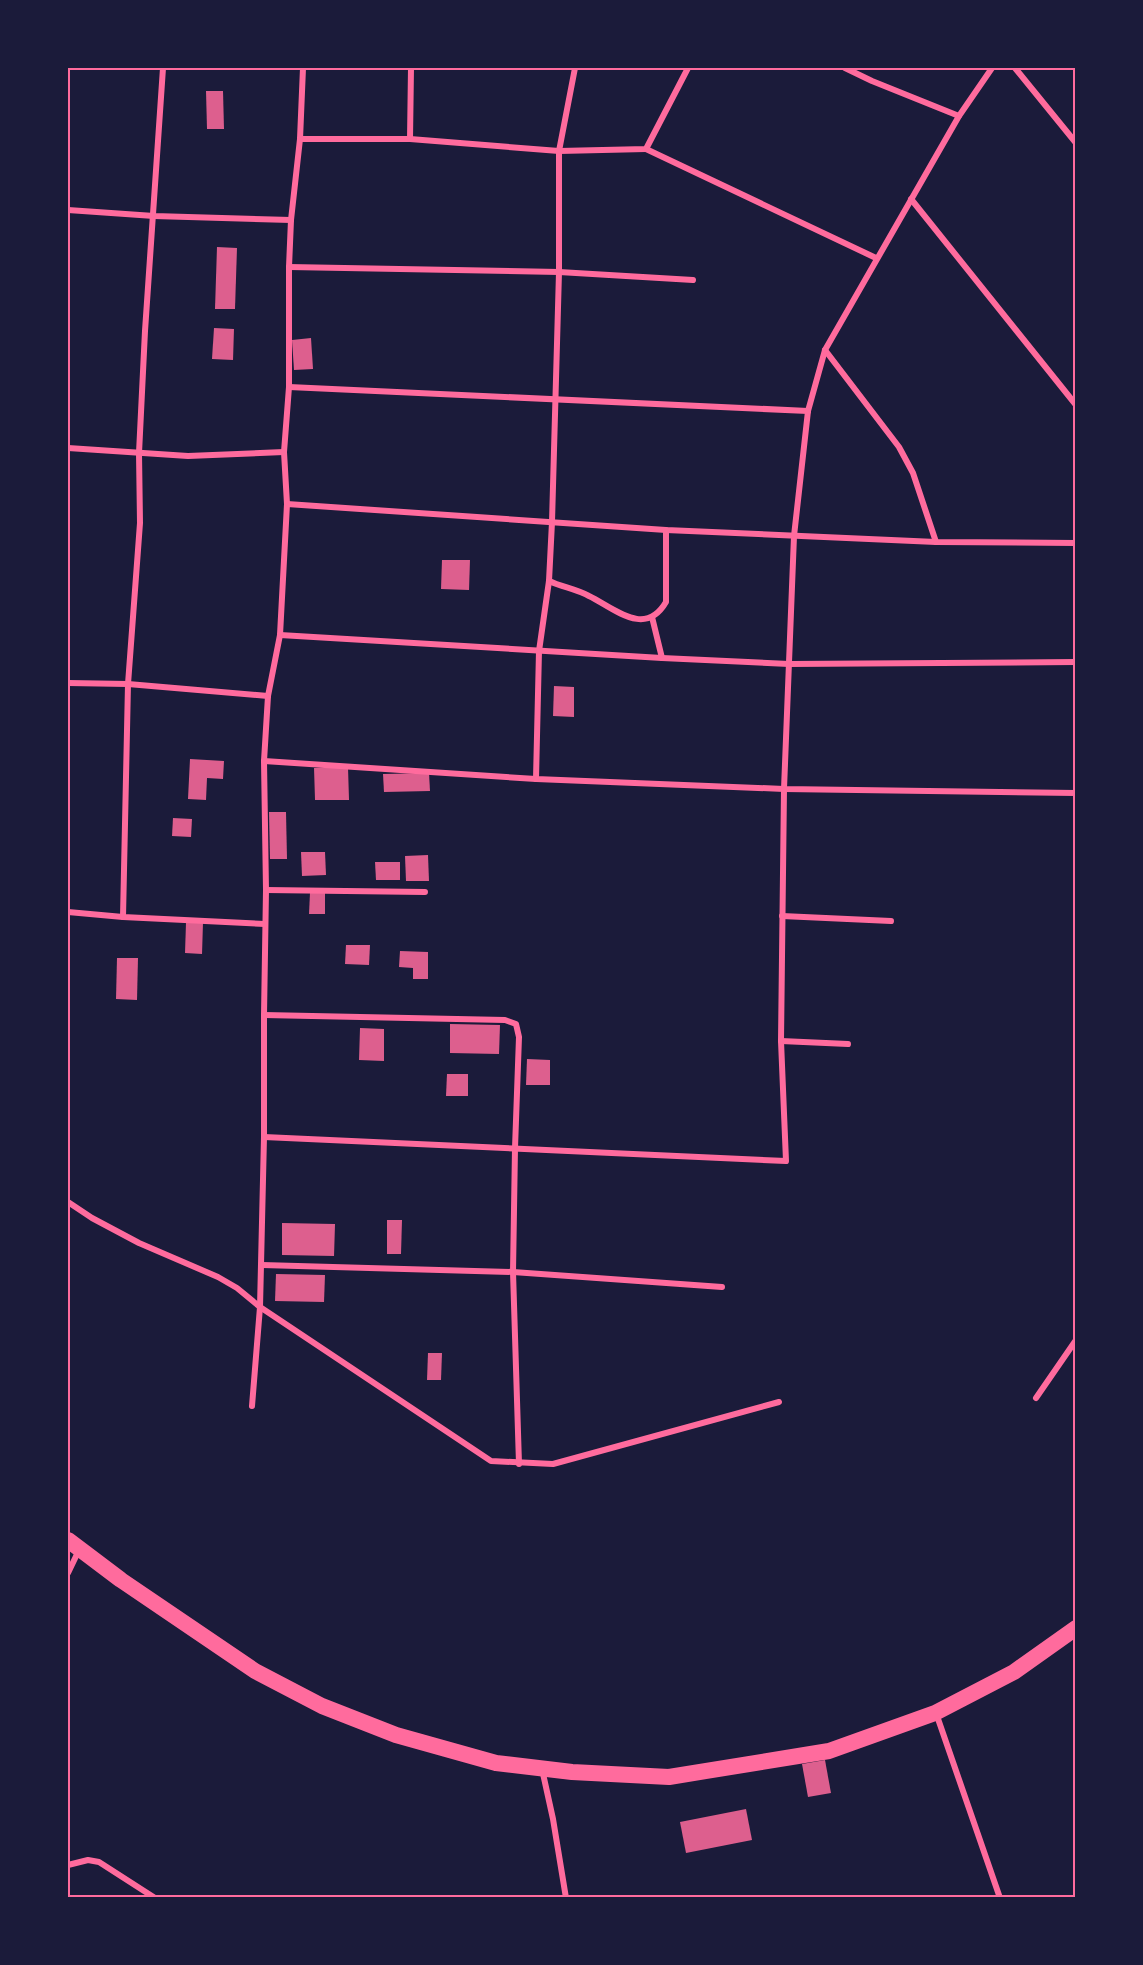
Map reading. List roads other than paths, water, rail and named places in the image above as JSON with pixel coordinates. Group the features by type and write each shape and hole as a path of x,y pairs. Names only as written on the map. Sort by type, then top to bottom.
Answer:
{"highway":[{"path":"74,1545 121,1580 255,1671 322,1706 396,1735 496,1763 542,1768 669,1777 829,1751 936,1713 1014,1672 1076,1628"}],"street":[{"path":"123,917 128,684 140,523 139,453 145,331 164,68"},
{"path":"252,1406 262,1265 266,890 264,760 268,696 280,634 286,504 284,452 289,387 289,267 291,220 300,139 303,68"},
{"path":"410,139 411,68"},
{"path":"536,779 539,651 549,581 552,522 559,272 559,151 575,68"},
{"path":"646,149 688,68"},
{"path":"845,68 959,116"},
{"path":"264,1137 786,1161 781,1041 784,789 794,536 808,411 825,350 959,116 992,68"},
{"path":"1015,68 1076,143"},
{"path":"300,139 410,139 559,151 646,149 876,258"},
{"path":"911,199 1076,405"},
{"path":"68,210 154,216 291,220"},
{"path":"289,267 559,272 693,280"},
{"path":"825,350 899,447 913,473 936,542"},
{"path":"289,387 808,411"},
{"path":"68,448 188,456 284,452"},
{"path":"286,504 666,530 936,542 1076,543"},
{"path":"549,581 588,595 621,614 637,619 652,617 666,602 666,530"},
{"path":"652,617 662,658"},
{"path":"280,634 789,664 1076,662"},
{"path":"68,683 128,684 268,696"},
{"path":"264,760 536,779 784,789 1076,793"},
{"path":"266,890 425,892"},
{"path":"68,912 265,924"},
{"path":"782,916 891,921"},
{"path":"264,1015 505,1020 516,1024 519,1037 513,1272 519,1464"},
{"path":"781,1041 848,1044"},
{"path":"68,1202 92,1218 139,1243 219,1277 260,1307 492,1461 553,1464 779,1402"},
{"path":"262,1265 513,1272 722,1287"},
{"path":"1036,1398 1076,1340"},
{"path":"68,1573 74,1545"},
{"path":"936,1713 1000,1898"},
{"path":"542,1768 566,1898"},
{"path":"68,1865 88,1860 99,1862 155,1898"}]}
